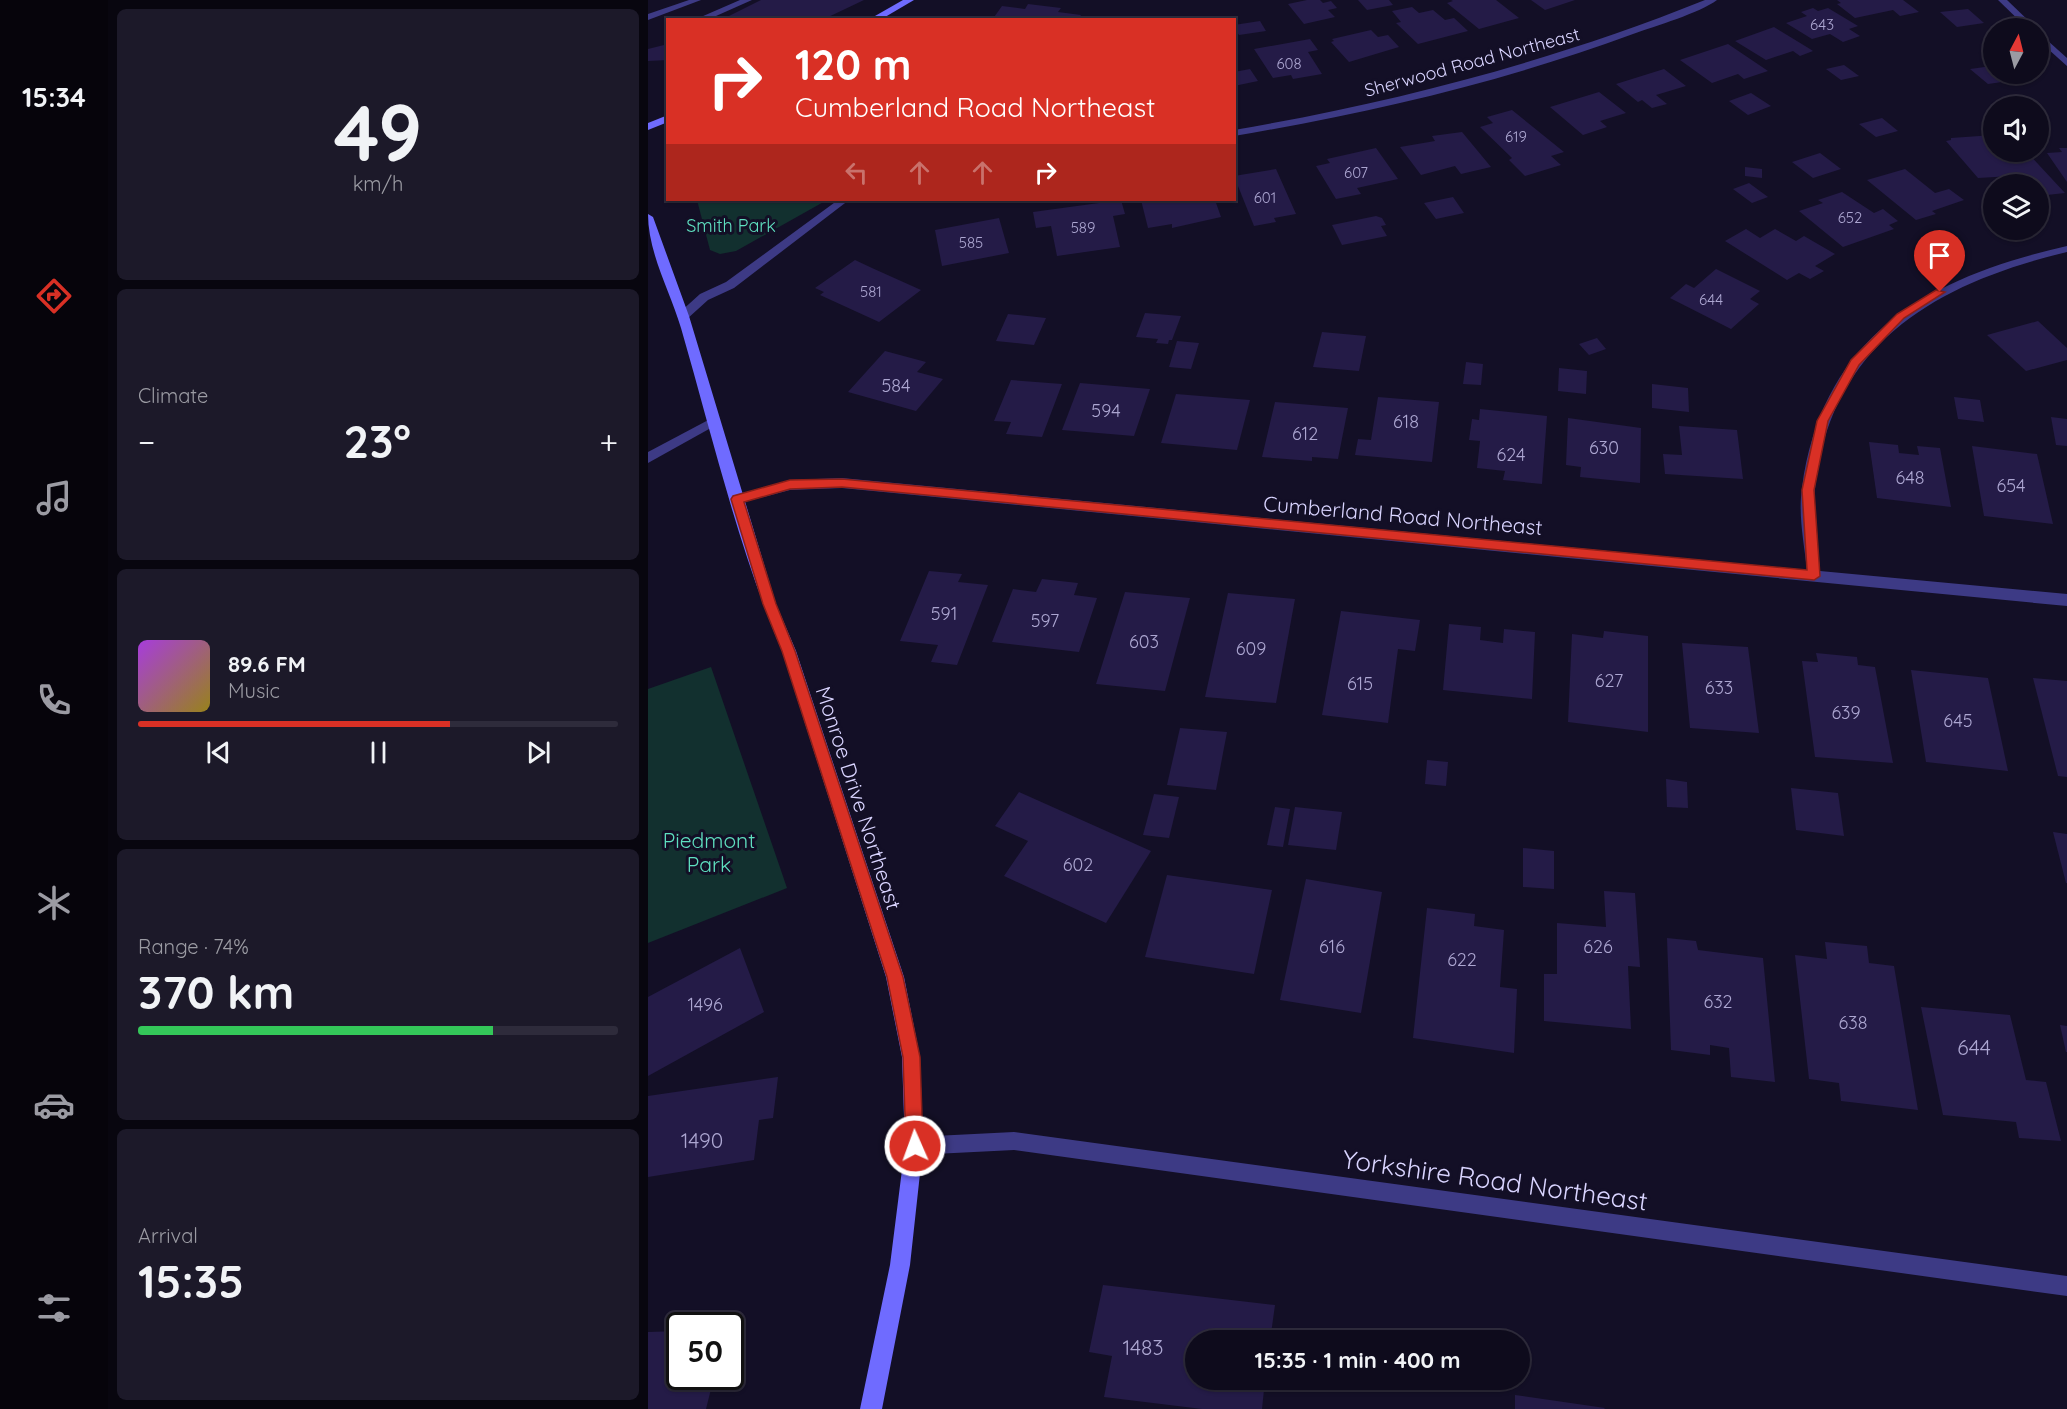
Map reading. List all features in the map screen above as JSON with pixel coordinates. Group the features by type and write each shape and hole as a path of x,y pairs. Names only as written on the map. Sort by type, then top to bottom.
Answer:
{"main road":[{"path":"876,18 910,0"},
{"path":"648,127 666,119"},
{"name":"Monroe Drive Northeast","path":"648,217 682,316 769,604 789,651 895,977 911,1057 915,1146 900,1265 871,1409"}],"street":[{"path":"648,17 697,0"},
{"path":"703,18 748,0"},
{"name":"Sherwood Road Northeast","path":"1236,133 1424,96 1518,70 1604,43 1713,0"},
{"path":"2002,0 2021,18"},
{"path":"648,23 666,23"},
{"path":"2049,46 2067,63"},
{"path":"682,316 704,297 730,285 843,201"},
{"path":"1814,576 1808,490 1823,421 1854,363 1901,316 1959,281 2029,256 2067,249"},
{"path":"648,458 714,421"},
{"name":"Cumberland Road Northeast","path":"737,499 790,485 842,483 2067,600"},
{"name":"Yorkshire Road Northeast","path":"915,1146 1014,1142 2067,1286"}],"green space":[{"name":"Smith Park","path":"697,201 825,201 736,251 720,254 710,250"},
{"name":"Piedmont Park","path":"711,667 787,888 648,943 648,689"}],"building":[{"path":"761,0 864,0 826,18 725,18"},
{"path":"1320,0 1323,3 1331,1 1337,8 1328,10 1335,17 1304,24 1288,4"},
{"path":"1358,0 1389,0 1393,5 1367,10"},
{"path":"1451,0 1496,0 1519,18 1479,29 1447,3 1453,1"},
{"path":"1531,0 1575,0 1545,10"},
{"path":"1837,0 1903,0 1919,12 1900,16 1893,10 1855,18 1837,4 1841,3"},
{"path":"1028,4 1061,8 1058,12 1081,15 1079,18 993,18 1002,6 1025,9"},
{"path":"1412,7 1419,13 1433,10 1445,20 1454,18 1468,31 1418,44 1396,23 1401,22 1392,11"},
{"path":"1813,8 1818,11 1828,8 1858,26 1849,29 1860,36 1843,42 1830,34 1812,39 1786,23 1807,16 1801,12"},
{"path":"1968,9 1983,23 1957,27 1940,12"},
{"path":"1260,21 1266,31 1239,35 1236,25"},
{"path":"1774,27 1813,51 1800,56 1793,51 1766,60 1735,41"},
{"path":"1371,30 1378,37 1388,35 1399,47 1349,62 1331,42 1334,41 1332,39"},
{"path":"1310,39 1318,50 1308,52 1322,74 1293,79 1291,75 1273,78 1254,49"},
{"path":"666,44 666,60 648,61 648,49"},
{"path":"1728,44 1768,71 1744,79 1738,74 1712,83 1680,60"},
{"path":"1844,65 1859,76 1841,80 1826,69"},
{"path":"1983,67 1983,80 1970,69"},
{"path":"1250,69 1258,81 1236,86 1236,72"},
{"path":"1664,69 1686,86 1656,95 1667,104 1652,108 1642,100 1638,102 1616,84"},
{"path":"1599,92 1626,113 1600,121 1607,127 1583,135 1550,107"},
{"path":"1751,93 1771,106 1748,115 1729,101"},
{"path":"1512,110 1564,152 1551,156 1561,165 1525,176 1509,160 1512,158 1480,127 1493,123 1487,117"},
{"path":"1882,118 1898,131 1876,137 1859,124"},
{"path":"1462,132 1491,167 1461,174 1455,166 1421,175 1400,147 1435,141 1432,136"},
{"path":"1983,136 1983,162 2036,162 2047,174 1983,174 1983,178 1978,178 1946,141 1951,138"},
{"path":"1376,148 1398,179 1357,188 1361,194 1336,199 1316,166 1330,163 1327,159"},
{"path":"2059,148 2067,148 2067,182 2049,156 2049,153 2062,152"},
{"path":"1820,153 1841,169 1813,178 1792,162"},
{"path":"1745,167 1762,169 1762,178 1745,176"},
{"path":"1276,169 1296,214 1274,218 1276,222 1254,226 1236,176"},
{"path":"1905,169 1935,193 1949,189 1964,200 1932,211 1936,214 1916,220 1867,180"},
{"path":"2049,176 2065,193 2049,195"},
{"path":"1749,183 1768,197 1752,203 1733,189"},
{"path":"1842,192 1874,213 1883,209 1898,221 1889,225 1894,229 1843,247 1799,211 1823,203 1818,200"},
{"path":"1453,197 1464,213 1436,219 1424,203"},
{"path":"1121,201 1125,214 1113,216 1120,247 1057,256 1051,226 1036,228 1033,212"},
{"path":"1141,201 1215,201 1221,217 1172,228 1172,224 1148,228"},
{"path":"1376,216 1382,218 1386,225 1381,226 1387,236 1342,245 1332,225"},
{"path":"999,218 1009,253 942,266 935,230"},
{"path":"1746,229 1760,238 1775,229 1796,241 1804,236 1835,254 1815,266 1824,271 1810,279 1799,273 1787,280 1725,241"},
{"path":"855,260 921,290 879,322 820,295 824,292 815,288"},
{"path":"1716,269 1760,291 1750,299 1759,304 1731,329 1670,298 1686,284 1694,288"},
{"path":"1145,313 1181,316 1172,340 1169,340 1168,344 1156,343 1158,339 1136,337"},
{"path":"1008,314 1046,318 1034,345 996,341"},
{"path":"2038,321 2067,348 2067,360 2026,371 1987,335"},
{"path":"1322,332 1366,336 1359,371 1313,367"},
{"path":"1597,338 1606,349 1589,355 1579,344"},
{"path":"1177,341 1199,343 1191,369 1169,367"},
{"path":"885,351 926,362 917,372 943,379 916,411 848,392"},
{"path":"1466,362 1483,364 1481,385 1463,384"},
{"path":"1559,368 1587,371 1586,394 1558,391"},
{"path":"1011,380 1062,384 1042,437 1006,434 1011,422 994,421"},
{"path":"1080,383 1150,389 1134,436 1062,430"},
{"path":"1652,384 1688,388 1689,412 1652,408"},
{"path":"1176,394 1250,400 1237,450 1161,443"},
{"path":"1378,397 1439,402 1432,462 1355,455 1358,439 1371,440"},
{"path":"1954,397 1980,400 1984,422 1958,419"},
{"path":"1275,402 1348,408 1338,459 1312,457 1312,461 1262,457"},
{"path":"1480,409 1547,416 1542,484 1503,480 1505,471 1477,468 1480,441 1469,440 1472,419 1479,420"},
{"path":"2051,417 2067,419 2067,446 2056,445"},
{"path":"1568,418 1641,428 1640,483 1580,477 1581,467 1566,465"},
{"path":"1679,426 1737,430 1743,479 1665,474 1663,454 1682,455"},
{"path":"1869,442 1898,445 1899,453 1919,455 1917,446 1940,448 1951,507 1877,498"},
{"path":"1972,446 2037,454 2053,524 1984,516"},
{"path":"929,571 962,574 958,582 988,585 957,665 931,662 938,645 900,641"},
{"path":"1042,579 1078,583 1074,595 1097,598 1079,652 992,642 1013,589 1036,592"},
{"path":"1125,592 1190,598 1165,691 1096,684"},
{"path":"1228,593 1295,599 1276,703 1205,697"},
{"path":"1341,611 1420,620 1415,651 1398,649 1388,723 1322,715"},
{"path":"1449,624 1481,627 1480,640 1503,643 1504,629 1535,632 1532,699 1443,690"},
{"path":"1604,631 1648,636 1648,732 1568,722 1572,634 1603,638"},
{"path":"1682,643 1748,647 1759,733 1690,728"},
{"path":"1816,653 1857,657 1858,665 1875,667 1893,763 1815,757 1802,661 1818,662"},
{"path":"1911,670 1988,678 2008,771 1926,762"},
{"path":"2033,678 2067,681 2067,777 2058,776"},
{"path":"1180,728 1227,732 1216,790 1167,785"},
{"path":"1427,760 1448,762 1446,786 1425,784"},
{"path":"1666,779 1687,782 1688,808 1667,807"},
{"path":"1791,788 1838,793 1844,836 1796,830"},
{"path":"1019,792 1151,851 1106,923 1004,876 1028,841 995,826"},
{"path":"1154,794 1179,797 1169,838 1143,835"},
{"path":"1275,807 1290,809 1283,847 1267,845"},
{"path":"1295,807 1342,812 1336,850 1288,845"},
{"path":"2053,832 2067,834 2067,883 2066,883"},
{"path":"1523,848 1554,851 1554,889 1523,887"},
{"path":"1167,875 1272,890 1254,974 1145,957"},
{"path":"1306,879 1382,892 1361,1013 1280,1000"},
{"path":"1604,891 1635,893 1640,967 1628,966 1631,1029 1544,1021 1544,974 1557,974 1557,923 1606,927"},
{"path":"1427,908 1475,914 1474,926 1504,930 1500,987 1517,989 1514,1053 1413,1038"},
{"path":"1667,938 1696,941 1698,950 1763,958 1775,1082 1731,1077 1729,1048 1710,1045 1710,1055 1671,1050"},
{"path":"1825,942 1867,946 1869,963 1894,966 1918,1110 1841,1101 1839,1083 1809,1079 1795,955 1827,959"},
{"path":"740,948 764,1012 648,1076 648,997"},
{"path":"1921,1007 2010,1015 2026,1080 2046,1082 2061,1141 2019,1138 2016,1122 1943,1115"},
{"path":"2060,1025 2067,1026 2067,1052 2066,1052"},
{"path":"778,1077 773,1118 759,1120 754,1160 648,1177 648,1096"},
{"path":"1103,1285 1275,1305 1272,1330 1185,1330 1185,1390 1264,1390 1262,1409 1202,1409 1104,1397 1112,1356 1089,1352"},
{"path":"666,1331 666,1390 711,1390 706,1409 648,1409 648,1332"},
{"path":"1515,1395 1605,1408 1515,1409"}],"route":[{"path":"915,1146 911,1057 895,977 789,651 769,604 737,499 790,485 842,483 1814,576 1808,490 1823,421 1854,363 1901,316 1940,292"}]}
